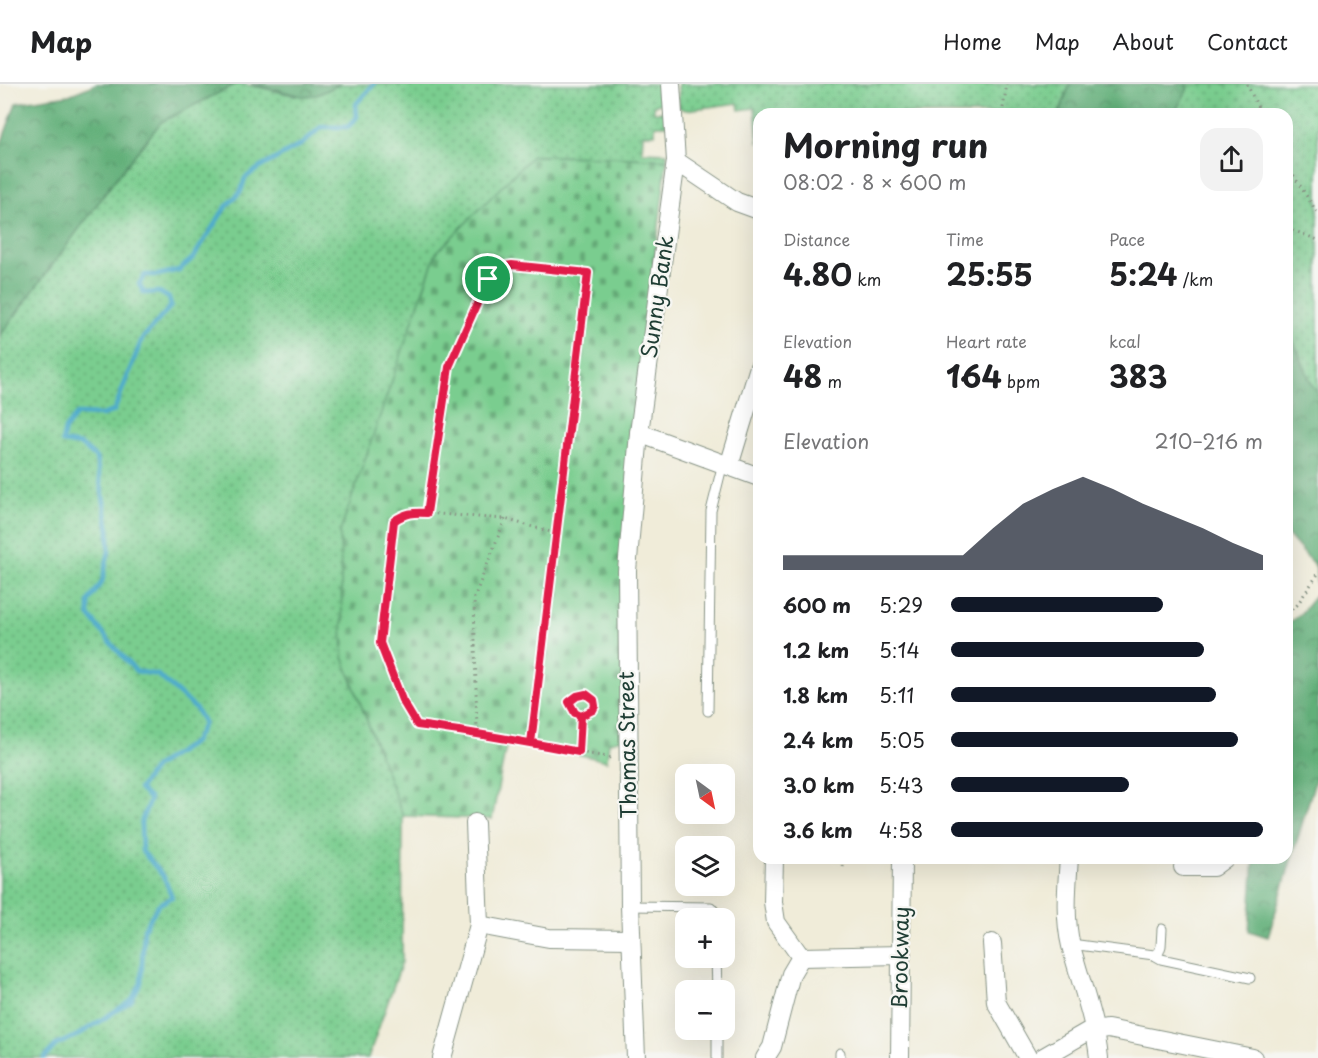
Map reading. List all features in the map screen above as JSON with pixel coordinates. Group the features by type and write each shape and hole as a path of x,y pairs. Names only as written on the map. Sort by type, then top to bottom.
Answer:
{"street":[{"name":"Sunny Bank","path":"639,433 676,161 671,84"},
{"path":"676,161 737,202 753,208"},
{"path":"726,464 753,404"},
{"path":"639,433 753,475"},
{"name":"Thomas Street","path":"636,1058 630,906 627,571 639,433"},
{"path":"442,1058 479,926 475,823"},
{"path":"774,864 773,902 776,922 801,957"},
{"name":"Brookway","path":"900,1058 902,864"},
{"path":"1069,864 1066,909 1071,944 1096,1030 1099,1058"},
{"path":"1183,867 1213,867 1217,864"},
{"path":"479,926 549,938 632,939"},
{"path":"992,943 996,1002 1029,1058"},
{"path":"801,957 902,955"},
{"path":"765,1058 772,1047 791,974 801,957"},
{"path":"1042,1058 1087,1032 1108,1029 1253,1058"}],"lane":[{"path":"708,711 711,511 726,464"},
{"path":"630,906 712,908"},
{"path":"1154,955 1159,952 1161,946 1162,929"},
{"path":"1071,944 1154,955 1161,959 1251,978"},
{"path":"717,1040 717,1058"}],"path":[{"path":"1003,108 1007,84"},
{"path":"1247,84 1258,108"},
{"path":"1293,174 1318,214"},
{"path":"1293,230 1318,240"},
{"path":"427,513 449,367 488,279 500,267 512,265 588,273 531,743"},
{"path":"558,534 505,519 412,512 403,514 394,521 380,643 402,700 417,725 477,733 628,761"},
{"path":"477,733 474,598 505,519"},
{"path":"1293,609 1318,574"},
{"path":"586,694 594,700 595,706 593,710 581,716 575,713 569,702 577,696 586,694"},
{"path":"579,752 581,716"}],"green space":[{"path":"96,84 236,84 161,122 120,173 0,336 0,147 16,103 69,95"},
{"path":"236,84 309,96 340,84 666,84 667,103 653,105 654,112 666,112 667,125 655,125 655,134 643,134 642,152 667,153 667,160 532,156 343,657 403,816 402,962 368,1058 0,1058 0,336 120,173 161,122"},
{"path":"251,84 340,84 317,95 302,96"},
{"path":"678,84 1070,84 1061,108 753,108 739,110 738,103 686,110 679,108"},
{"path":"1070,84 1187,84 1187,90 1177,108 1061,108"},
{"path":"1187,84 1318,84 1318,393 1312,385 1293,340 1293,108 1177,108 1187,90"},
{"path":"532,156 667,160 632,444 623,739 609,742 607,761 526,742 506,746 492,819 403,816 343,657 340,532 436,253"},
{"path":"1293,340 1312,385 1318,393 1318,771 1293,854 1293,620 1317,594 1316,567 1293,541"},
{"path":"1254,864 1290,864 1268,937 1249,931"}],"waterway":[{"path":"44,1058 56,1045 78,1035 131,1001 141,983 144,929 158,905 172,897 164,877 142,851 141,822 150,799 139,789 155,767 194,742 204,723 196,709 158,675 136,671 89,615 89,601 102,582 109,551 109,530 96,458 81,445 62,442 65,429 77,414 102,415 114,411 142,339 171,306 169,298 159,292 144,293 139,284 145,275 158,275 179,270 193,258 225,208 241,191 245,178 302,144 321,127 348,127 357,117 356,104 374,84"}],"route":[{"path":"488,279 449,367 427,513 403,514 394,521 380,643 402,700 417,725 477,733 579,752 581,716 588,714 595,706 594,700 586,694 577,696 569,702 575,713 581,716 579,752 531,743 588,273 512,265 500,267 488,279"}]}
